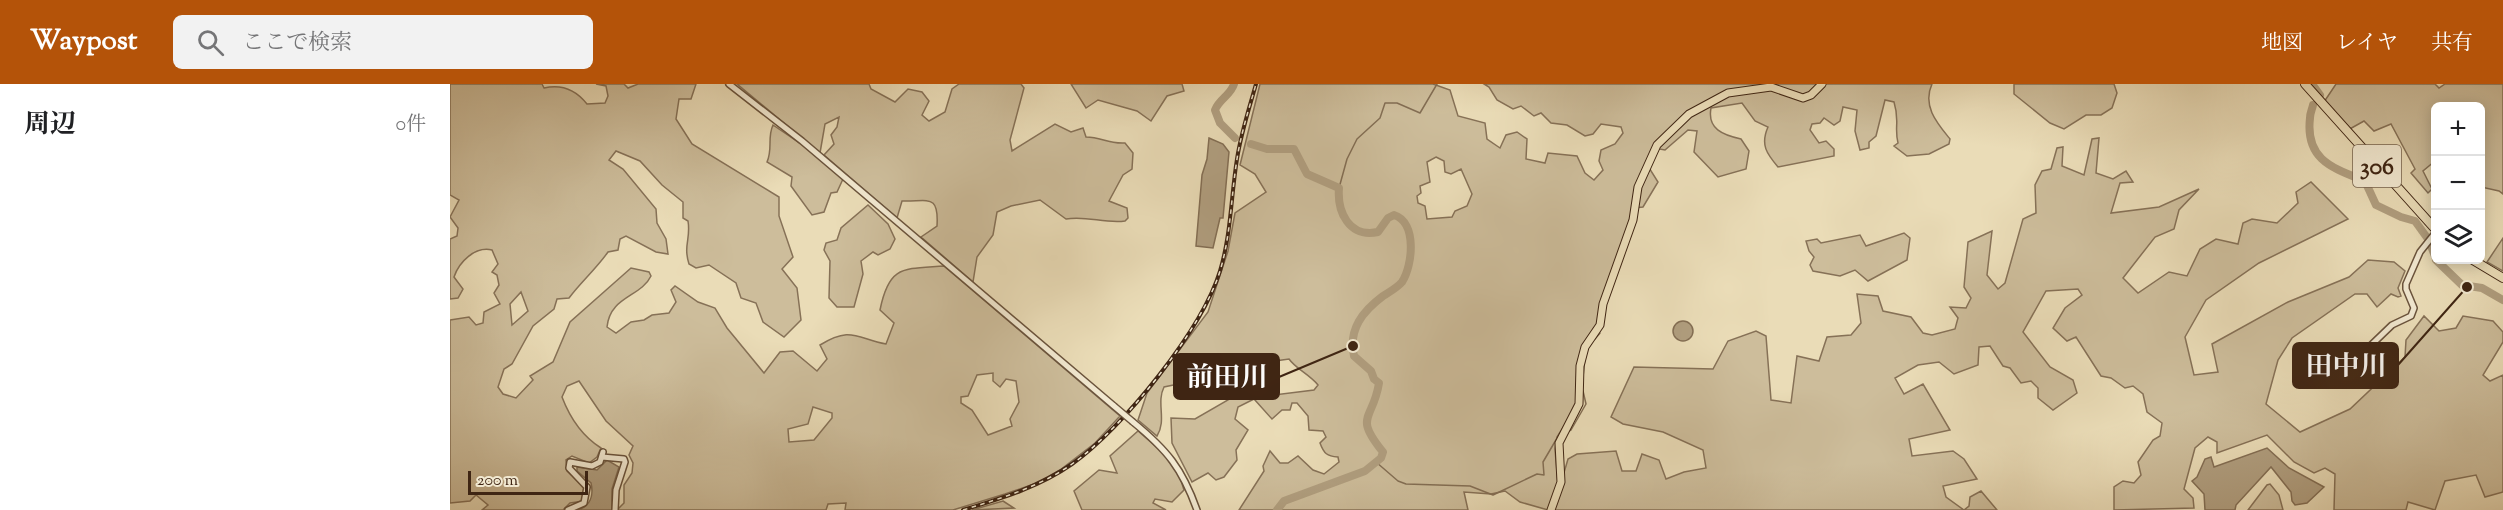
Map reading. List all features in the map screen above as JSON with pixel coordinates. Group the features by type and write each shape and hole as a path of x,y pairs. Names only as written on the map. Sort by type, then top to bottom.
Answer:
{"highway":[{"name":"306","path":"2305,84 2431,225"},
{"path":"2480,264 2503,278"}],"main road":[{"path":"1551,510 1561,482 1559,443 1580,404 1580,366 1585,347 1600,325 1603,304 1633,220 1638,187 1657,145 1689,114 1728,93 1770,87 1803,98 1811,95 1822,84"}],"street":[{"path":"729,84 778,121 1162,446 1178,466 1197,510"},
{"path":"2365,351 2392,325 2411,316 2414,308 2406,284 2420,252 2431,238"},
{"path":"568,510 584,503 588,493 587,487 569,468 570,462 592,466 602,455 624,459 615,510"}],"shaded area":[{"path":"450,84 542,84 544,88 568,89 587,104 605,103 608,96 606,86 596,84 624,84 628,88 638,84 696,84 691,99 679,99 676,119 692,144 779,197 779,216 793,257 782,269 797,288 801,320 784,337 763,322 756,303 741,298 736,283 709,265 696,268 689,264 687,252 689,227 688,221 683,218 683,202 662,185 640,161 616,151 609,160 623,169 656,209 657,223 666,239 668,254 656,252 626,236 620,239 618,250 608,252 569,298 557,299 554,309 533,326 512,364 504,369 498,387 503,394 516,398 533,380 530,376 553,362 570,322 631,268 649,272 651,276 646,283 614,309 607,327 616,333 631,322 644,320 652,315 669,313 676,302 671,290 675,286 698,302 715,308 727,328 764,373 780,352 793,351 817,371 827,359 820,345 839,336 853,335 886,344 894,323 880,310 893,277 908,269 944,266 1120,416 1095,443 1060,470 1037,483 953,510 845,510 846,503 828,504 826,510 617,510 624,503 624,485 632,473 633,463 629,455 633,446 606,421 579,381 567,386 562,397 577,426 601,448 597,457 589,463 572,456 566,460 567,471 585,488 584,501 570,503 563,510 482,510 488,505 476,495 470,501 450,503 450,320 469,317 476,325 483,323 484,312 500,304 494,293 499,285 497,275 492,272 498,264 492,250 486,249 468,256 460,266 454,277 463,289 458,298 450,299 450,239 457,236 458,228 450,217 459,200 450,195","holes":["521,292 528,311 512,325 510,304","993,373 993,381 1000,387 1006,379 1016,381 1019,402 1010,419 1012,426 988,435 972,410 961,403 961,397 968,396 977,375","813,407 832,413 832,418 814,440 789,442 788,429 808,424"]},
{"path":"737,84 869,84 871,89 895,102 908,89 922,92 929,101 922,115 929,121 945,112 952,89 959,84 1021,84 1024,88 1010,140 1012,151 1055,124 1071,132 1083,128 1086,137 1125,143 1133,153 1132,169 1123,175 1109,201 1127,208 1128,218 1118,222 1081,218 1066,219 1040,200 1011,206 997,212 993,235 977,257 973,282 921,237 937,226 934,204 925,201 902,201 897,218 824,155 834,144 831,135 837,127 839,117 825,124 820,153"},
{"path":"1071,84 1182,84 1184,91 1167,96 1151,121 1137,111 1098,100 1086,108"},
{"path":"1260,84 1433,84 1450,90 1458,116 1485,123 1487,139 1500,148 1506,135 1517,132 1527,139 1526,159 1545,163 1548,153 1577,156 1585,173 1594,180 1603,170 1599,161 1601,150 1615,144 1623,133 1621,127 1601,124 1593,134 1585,136 1567,125 1551,123 1541,113 1534,116 1521,106 1513,109 1497,100 1489,87 1484,84 1932,84 1929,100 1932,114 1950,139 1949,144 1929,154 1907,156 1894,146 1898,143 1896,109 1894,102 1885,100 1876,136 1869,142 1869,148 1860,150 1855,131 1857,110 1843,107 1840,121 1834,125 1824,118 1820,123 1812,124 1810,130 1819,143 1826,141 1834,149 1834,156 1778,167 1766,149 1765,139 1768,127 1755,121 1742,103 1711,108 1710,115 1711,121 1718,130 1741,139 1749,151 1746,169 1718,177 1694,152 1697,131 1688,130 1665,150 1654,148 1646,163 1658,182 1643,207 1633,208 1599,322 1584,344 1578,360 1577,401 1573,412 1557,437 1555,449 1558,485 1548,510 1520,502 1505,491 1491,494 1464,492 1468,510 1239,510 1264,471 1263,466 1270,451 1280,463 1288,463 1298,456 1313,470 1324,474 1339,462 1338,457 1325,452 1320,443 1326,437 1323,431 1309,430 1308,416 1297,403 1292,403 1290,410 1282,410 1272,419 1254,399 1238,407 1235,419 1248,430 1236,450 1237,460 1224,477 1216,480 1208,473 1192,482 1172,443 1171,418 1195,419 1228,400 1221,380 1213,377 1194,388 1183,383 1164,387 1161,399 1161,424 1157,436 1138,420 1147,393 1208,312 1228,251 1235,213 1266,192 1255,174 1240,165","holes":["1436,157 1444,161 1445,172 1451,174 1461,169 1472,194 1467,206 1455,211 1452,217 1427,219 1425,206 1418,203 1417,196 1421,193 1420,186 1430,182 1427,162","1289,359 1318,385 1314,390 1274,395 1263,381 1268,373 1274,370 1275,361"]},
{"path":"2014,84 2114,84 2117,93 2112,108 2101,115 2086,115 2064,129 2050,123 2014,94"},
{"path":"2336,84 2435,84 2439,88 2445,84 2503,84 2503,194 2485,188 2485,102 2431,102 2431,164 2423,171 2431,187 2428,193 2411,173 2415,169 2391,124 2374,131 2364,121 2348,130 2324,102"},
{"path":"773,125 801,144 843,179 837,192 831,193 824,212 812,215 791,186 792,177 767,162"},
{"path":"1209,138 1223,144 1229,152 1223,218 1220,218 1213,248 1196,246 1202,175 1207,159"},
{"path":"2099,138 2096,173 2113,179 2126,171 2133,182 2120,183 2111,213 2159,207 2199,189 2179,210 2174,229 2155,237 2123,278 2138,293 2169,272 2187,276 2200,249 2216,239 2238,244 2243,223 2252,219 2277,223 2298,203 2296,192 2311,182 2348,219 2259,263 2206,300 2185,337 2194,375 2218,372 2212,344 2288,302 2349,277 2368,260 2394,262 2405,271 2398,288 2401,296 2391,294 2377,307 2367,294 2355,294 2292,338 2278,360 2266,404 2300,432 2350,409 2405,357 2406,340 2424,316 2439,331 2456,328 2463,316 2493,321 2503,332 2503,342 2483,375 2490,381 2503,375 2503,492 2485,497 2476,475 2445,481 2435,510 2408,502 2406,510 2334,510 2335,474 2325,468 2314,473 2294,462 2267,435 2217,453 2217,442 2208,437 2195,448 2184,489 2193,498 2194,508 2114,510 2114,487 2123,481 2134,483 2141,475 2138,462 2153,440 2160,436 2162,423 2147,412 2143,394 2133,386 2125,388 2111,378 2101,376 2076,337 2067,341 2053,328 2065,308 2082,295 2078,289 2046,291 2023,332 2050,367 2073,380 2077,393 2053,410 2038,398 2038,388 2031,381 2021,383 2010,368 2003,366 1990,346 1979,347 1978,365 1954,374 1939,362 1918,365 1895,378 1904,394 1923,384 1950,430 1909,439 1912,456 1953,451 1964,459 1977,479 1943,486 1946,497 1964,510 1553,510 1568,459 1577,454 1616,451 1622,471 1636,471 1642,454 1659,460 1666,479 1684,472 1706,468 1703,450 1663,432 1623,424 1611,417 1634,367 1713,369 1728,341 1756,331 1766,336 1771,400 1791,403 1797,356 1819,361 1827,337 1851,335 1861,323 1857,294 1878,296 1883,311 1911,317 1923,333 1932,335 1955,329 1958,318 1950,307 1966,308 1971,298 1964,287 1968,242 1992,231 1987,275 1998,289 2005,283 2023,219 2036,213 2035,185 2042,171 2051,169 2057,148 2063,147 2062,166 2084,175 2092,139"},
{"path":"868,205 888,224 895,239 890,249 878,255 873,252 861,261 863,274 854,307 837,307 829,298 830,261 824,250 826,243 837,240 841,228"},
{"path":"1904,233 1910,238 1907,260 1868,281 1855,270 1840,276 1813,271 1810,265 1814,257 1806,241 1817,239 1821,243 1860,235 1866,246"},
{"path":"2503,238 2503,271 2487,262"},
{"path":"1683,321 1690,324 1693,331 1690,338 1683,341 1676,338 1673,331 1676,324"},
{"path":"1138,431 1172,464 1184,490 1172,502 1155,499 1153,503 1166,510 1082,510 1074,491 1099,470 1117,473 1110,456"},
{"path":"2267,448 2289,468 2324,487 2307,503 2295,505 2291,492 2271,467 2236,505 2235,510 2205,510 2204,494 2192,481 2197,477 2205,459 2211,457 2214,467"},
{"path":"607,460 619,467 612,489 612,510 578,510 588,503 592,492 591,483 577,471 577,467 597,470"},
{"path":"2270,484 2279,495 2283,510 2248,510 2267,485"},
{"path":"1981,491 1997,510 1964,510 1969,506 1970,497"},
{"path":"1003,501 1014,508 972,510"}],"waterway":[{"path":"1234,84 1215,110 1220,123 1235,138"},
{"path":"1339,188 1347,159 1357,139 1380,118 1385,103 1397,103 1420,113 1437,84"},
{"path":"2312,84 2320,95"},
{"path":"2313,105 2310,132 2312,144 2317,153 2342,172 2365,181 2376,205 2415,221 2428,239"},
{"path":"1251,144 1267,149 1294,149 1307,174 1339,188 1340,206 1352,227 1368,233 1378,232 1388,218 1394,215 1406,226 1411,245 1409,265 1402,282 1363,314 1353,337 1354,356 1371,371 1374,379 1379,383 1367,424 1374,440 1383,452 1381,458 1365,471 1284,501 1277,510"},
{"path":"2440,264 2462,285 2482,288 2503,300"},
{"path":"1595,339 1600,333"},
{"path":"1583,377 1585,358"},
{"path":"1567,432 1571,430 1586,404 1583,391"},
{"path":"1376,462 1398,481 1406,484 1470,486 1493,495 1537,474 1544,475 1543,462 1560,433"}],"railway":[{"path":"963,510 1033,485 1072,464 1114,427 1158,377 1178,349 1211,295 1220,271 1229,229 1239,149 1256,84"}],"place":[{"name":"田中川","path":"2467,287"},
{"name":"前田川","path":"1353,346"}]}
